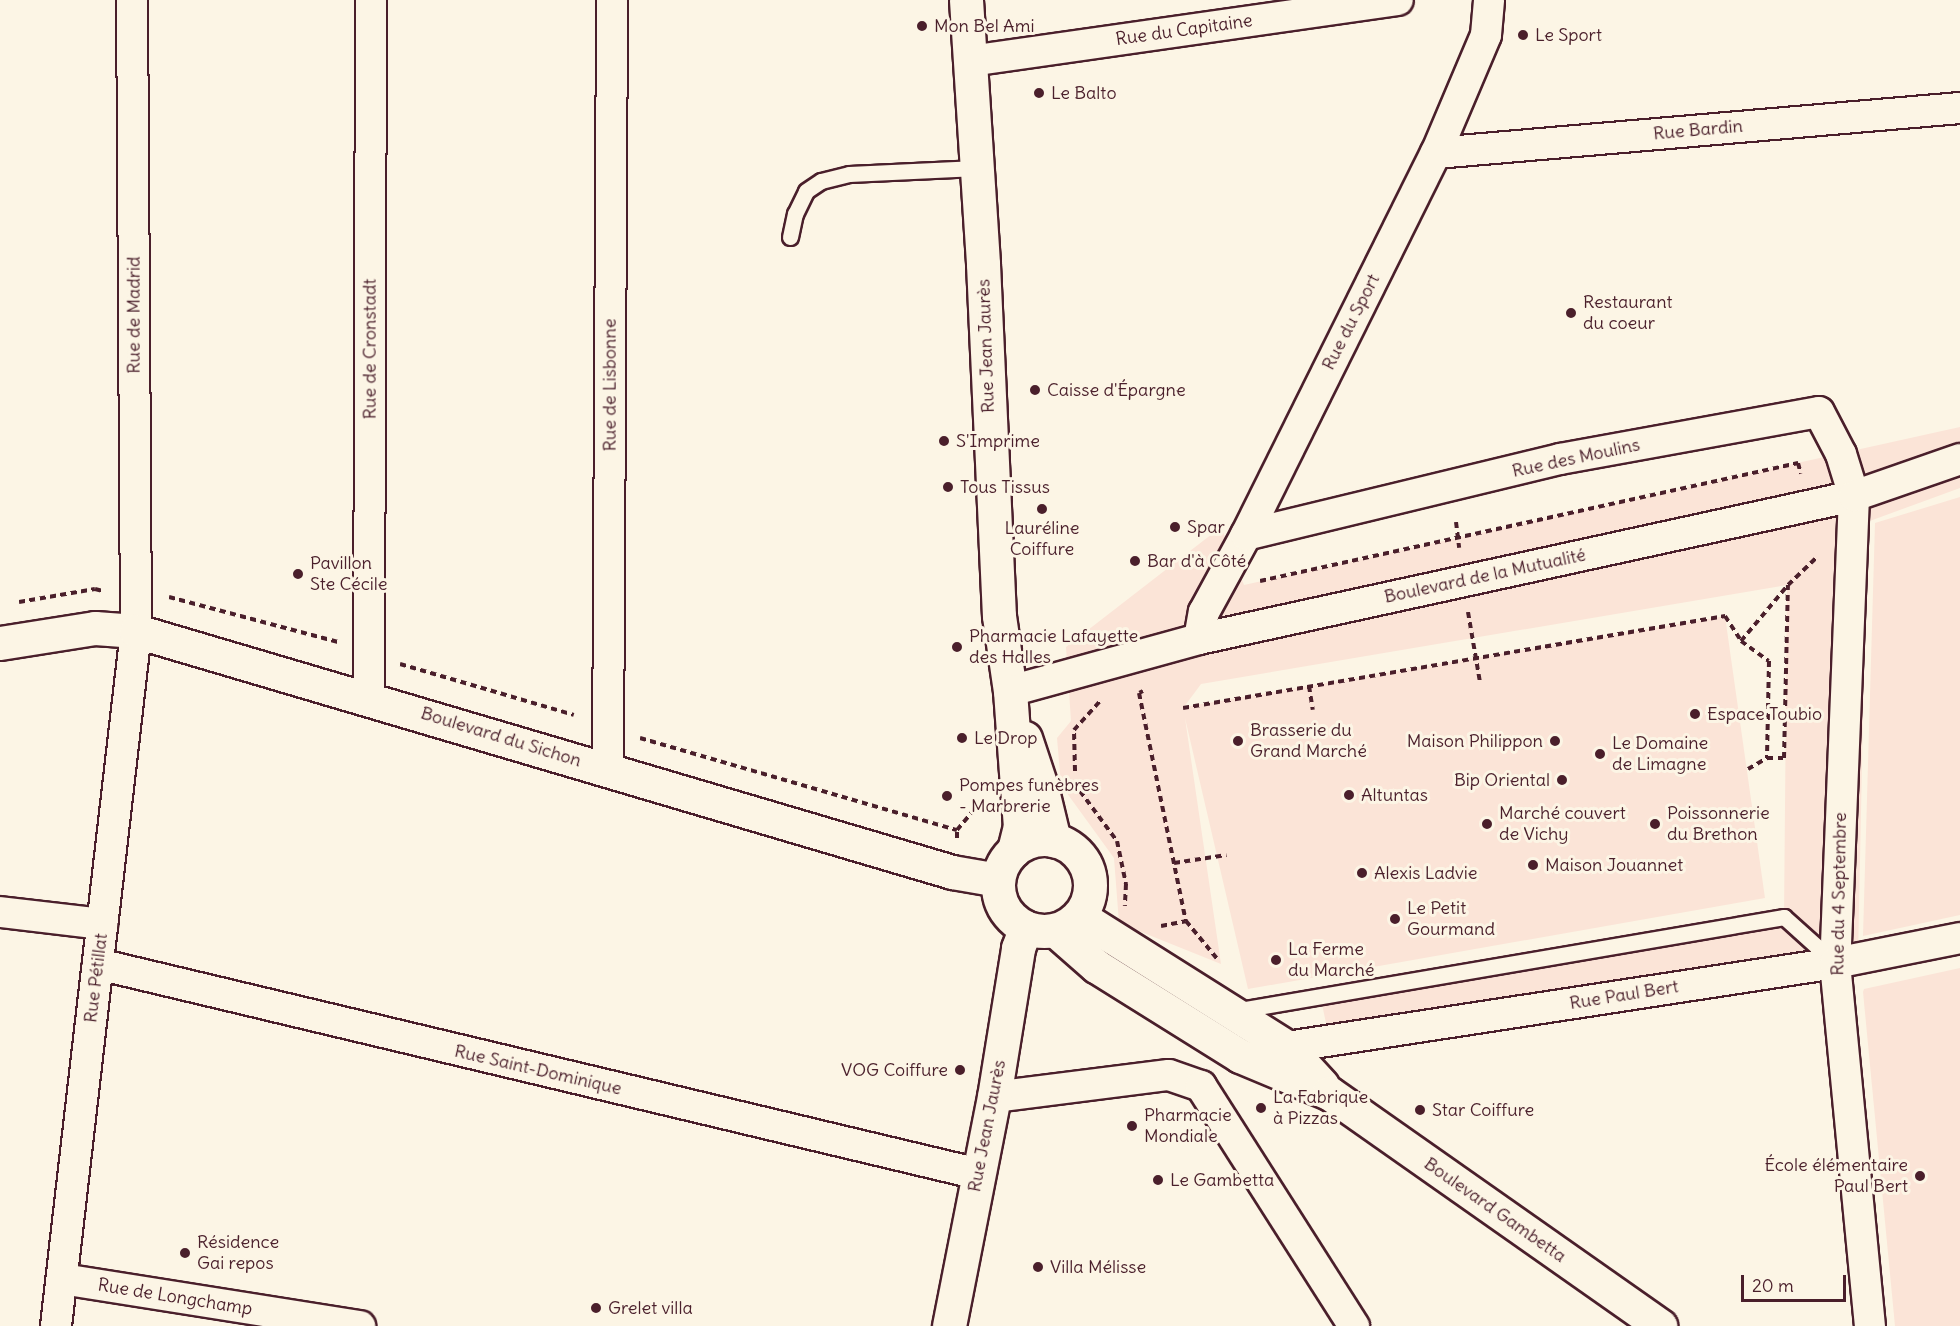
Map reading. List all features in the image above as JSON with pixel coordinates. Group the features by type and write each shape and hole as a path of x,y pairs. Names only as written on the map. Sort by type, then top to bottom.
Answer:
{"street":[{"name":"Rue de Madrid","path":"132,0 136,616"},
{"name":"Rue de Cronstadt","path":"369,698 371,0"},
{"name":"Rue de Lisbonne","path":"608,770 612,0"},
{"name":"Rue Jean Jaurès","path":"966,0 977,168 999,616 1010,691 1020,826 1014,850"},
{"name":"Rue du Capitaine","path":"970,61 1398,0"},
{"name":"Rue du Sport","path":"1198,639 1204,612 1246,535 1436,153 1486,35 1489,0"},
{"name":"Rue Bardin","path":"1436,153 1960,108"},
{"name":"Rue des Moulins","path":"1246,535 1560,459 1819,412 1841,454 1854,496"},
{"name":"Boulevard de la Mutualité","path":"1010,691 1198,639 1854,496 1960,459"},
{"name":"Rue du 4 Septembre","path":"1854,496 1835,963 1870,1326"},
{"name":"Boulevard du Sichon","path":"0,643 95,628 136,616 369,698 952,872 998,880"},
{"name":"Rue Pétillat","path":"56,1326 136,616"},
{"name":"Rue Jean Jaurès","path":"1010,691 1041,786 1054,840"},
{"path":"1033,840 1054,840 1075,851 1087,867 1090,894 1053,924 1004,909 998,880 1003,863 1014,850 1033,840"},
{"path":"0,912 102,924"},
{"name":"Rue Jean Jaurès","path":"948,1326 994,1097 1018,948 1053,924"},
{"name":"Boulevard Gambetta","path":"1053,924 1232,1012 1287,1047 1329,1094"},
{"name":"Boulevard Gambetta","path":"1053,924 1096,966 1240,1056 1329,1094 1660,1326"},
{"name":"Rue Paul Bert","path":"1287,1047 1835,963 1960,938"},
{"name":"Rue Saint-Dominique","path":"98,964 979,1174"},
{"path":"994,1097 1169,1075 1201,1086 1354,1326"},
{"name":"Rue de Longchamp","path":"62,1279 360,1326"}],"lane":[{"path":"790,237 795,214 806,191 821,181 849,174 977,168"},
{"path":"1232,1012 1784,917 1835,963"}],"path":[{"path":"1456,522 1459,546"},
{"path":"1748,770 1767,758 1784,758 1788,585"},
{"path":"10,603 95,589 136,616 165,596 338,642 352,653 369,658 385,659 608,724 625,729 642,739 957,830"},
{"path":"1741,641 1765,612"},
{"path":"1183,708 1725,616 1741,641 1769,661 1767,758"},
{"path":"1472,641 1480,682"},
{"path":"1309,686 1313,710"},
{"path":"1129,695 1150,688"},
{"path":"1139,693 1186,921 1221,964"},
{"path":"1075,773 1074,730 1099,702 1109,699"},
{"path":"1075,784 1117,842 1126,884 1125,916"},
{"path":"957,848 957,830 986,796"},
{"path":"1174,863 1226,855"}],"shaded area":[{"path":"1960,427 1960,488 1867,522 1858,958 1332,1052 1322,1004 1784,917 1787,585 1201,684 1184,707 1725,616 1765,898 1248,989 1185,718 1221,964 1119,923 1114,858 1061,785 1057,738 1071,721 1066,647 1221,527 1244,585"},
{"path":"1960,497 1960,915 1863,936 1875,523"},
{"name":"École élémentaire Paul Bert","path":"1960,968 1960,1326 1895,1326 1863,992 1864,989"}],"place":[{"name":"Mon Bel Ami","path":"922,26"},
{"name":"Le Sport","path":"1523,35"},
{"name":"Le Balto","path":"1039,93"},
{"name":"Restaurant du coeur","path":"1571,313"},
{"name":"Caisse d'Épargne","path":"1035,390"},
{"name":"S'Imprime","path":"944,441"},
{"name":"Tous Tissus","path":"948,487"},
{"name":"Lauréline Coiffure","path":"1042,509"},
{"name":"Spar","path":"1175,527"},
{"name":"Bar d'à Côté","path":"1135,561"},
{"name":"Pavillon Ste Cécile","path":"298,574"},
{"name":"Pharmacie Lafayette des Halles","path":"957,647"},
{"name":"Espace Toubio","path":"1695,714"},
{"name":"Le Drop","path":"962,738"},
{"name":"Brasserie du Grand Marché","path":"1238,741"},
{"name":"Maison Philippon","path":"1555,741"},
{"name":"Le Domaine de Limagne","path":"1600,754"},
{"name":"Bip Oriental","path":"1562,780"},
{"name":"Altuntas","path":"1349,795"},
{"name":"Pompes funèbres - Marbrerie","path":"947,796"},
{"name":"Marché couvert de Vichy","path":"1487,824"},
{"name":"Poissonnerie du Brethon","path":"1655,824"},
{"name":"Maison Jouannet","path":"1533,865"},
{"name":"Alexis Ladvie","path":"1362,873"},
{"name":"Le Petit Gourmand","path":"1395,919"},
{"name":"La Ferme du Marché","path":"1276,960"},
{"name":"VOG Coiffure","path":"960,1070"},
{"name":"La Fabrique à Pizzas","path":"1261,1108"},
{"name":"Star Coiffure","path":"1420,1110"},
{"name":"Pharmacie Mondiale","path":"1132,1126"},
{"name":"École élémentaire Paul Bert","path":"1920,1176"},
{"name":"Le Gambetta","path":"1158,1180"},
{"name":"Résidence Gai repos","path":"185,1253"},
{"name":"Villa Mélisse","path":"1038,1267"},
{"name":"Grelet villa","path":"596,1308"}]}
